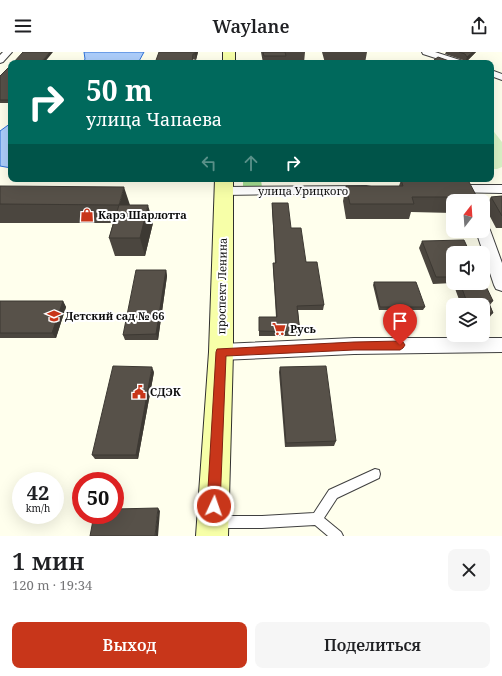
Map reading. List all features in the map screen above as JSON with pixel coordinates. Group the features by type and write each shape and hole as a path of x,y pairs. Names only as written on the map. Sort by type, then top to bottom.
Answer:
{"main road":[{"name":"проспект Ленина","path":"212,529 221,352 223,185"}],"street":[{"path":"0,60 8,52"},
{"path":"426,52 451,60"},
{"name":"улица Урицкого","path":"223,185 382,190"},
{"path":"476,194 502,189"},
{"path":"437,190 464,194"},
{"path":"486,238 502,285"},
{"path":"221,352 354,346 502,344"}],"lane":[{"path":"317,519 333,494 375,474"},
{"path":"212,529 262,522 317,519 336,536"}],"green space":[{"path":"494,132 502,142 502,167 494,169"},
{"path":"243,182 261,182 262,188 243,189"}],"water":[{"path":"84,52 144,52 140,60 85,59"},
{"path":"8,125 8,167 0,166 0,131"}],"building":[{"path":"23,52 50,52 43,60 16,60"},
{"path":"159,52 195,52 195,54 193,54 192,60 156,60"},
{"path":"263,52 285,52 286,56 264,56"},
{"path":"459,52 473,52 467,57 465,54"},
{"path":"438,57 446,60 434,60"},
{"path":"8,68 8,100 0,100 0,76"},
{"path":"402,182 469,182 475,194 446,194 446,197 412,197 414,204 350,204 346,186 403,186"},
{"path":"0,186 124,187 119,205 0,204"},
{"path":"502,196 502,216 491,197"},
{"path":"272,203 288,203 291,228 301,228 306,262 317,262 324,305 297,306 300,332 259,331 259,317 277,317 273,263 276,263"},
{"path":"119,205 148,205 140,238 109,238"},
{"path":"464,240 467,246 446,246 446,277 436,277 422,241"},
{"path":"136,270 166,270 156,334 123,335"},
{"path":"374,282 416,282 425,307 380,307"},
{"path":"463,290 488,290 493,301 490,301 490,298 465,298"},
{"path":"0,301 63,301 52,333 0,333"},
{"path":"490,306 493,313 490,313"},
{"path":"113,366 152,367 136,455 92,455"},
{"path":"326,366 336,441 286,443 280,367"},
{"path":"158,508 155,536 90,536 92,524 124,524 124,509"}],"place":[{"name":"Карэ Шарлотта","path":"87,215"},
{"name":"Детский сад № 66","path":"54,316"},
{"name":"Русь","path":"279,329"},
{"name":"СДЭК","path":"139,392"}],"route":[{"path":"214,506 221,352 400,345"}]}
